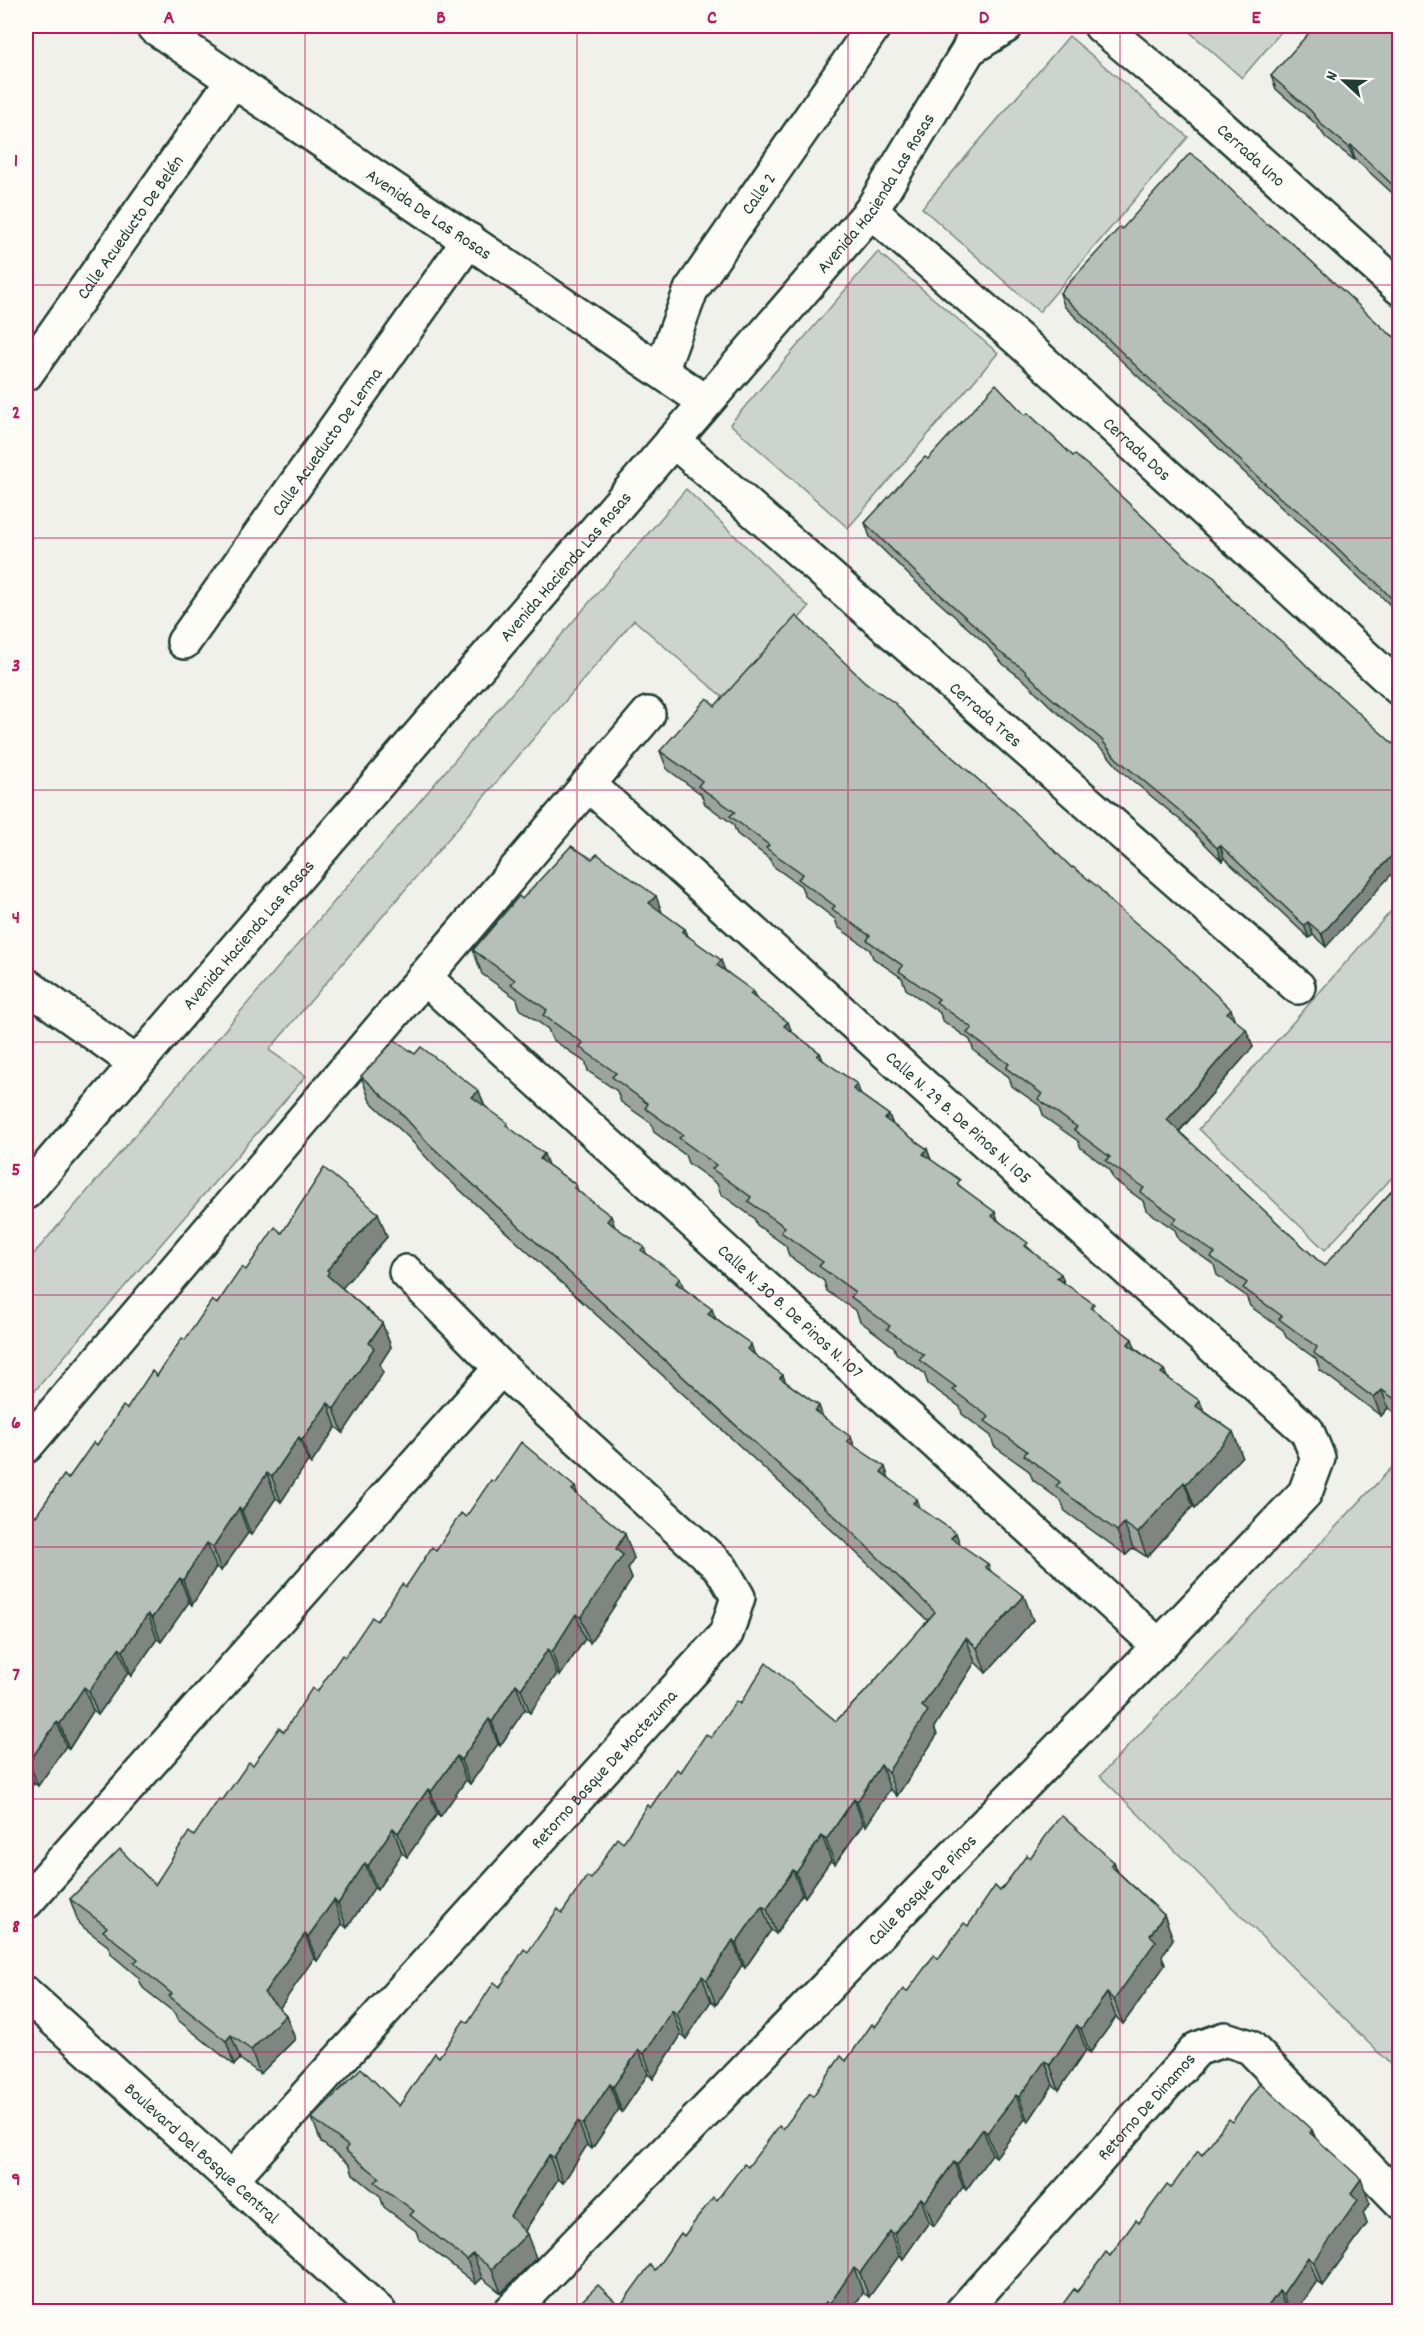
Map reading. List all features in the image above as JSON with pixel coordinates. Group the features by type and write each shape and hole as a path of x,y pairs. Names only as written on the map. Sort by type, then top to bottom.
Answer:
{"street":[{"name":"Avenida De Las Rosas","path":"153,26 706,402"},
{"name":"Calle 2","path":"661,371 691,290 874,26"},
{"name":"Avenida Hacienda Las Rosas","path":"26,1192 871,211 973,37 1006,26"},
{"name":"Cerrada Uno","path":"1101,26 1204,111 1400,288"},
{"name":"Calle Acueducto De Belén","path":"26,374 233,80"},
{"name":"Cerrada Dos","path":"871,211 1019,340 1400,690"},
{"name":"Calle Acueducto De Lerma","path":"184,642 469,240"},
{"name":"Cerrada Tres","path":"673,440 1298,987"},
{"path":"26,1446 648,714"},
{"name":"Calle N. 29 B. De Pinos N. 105","path":"588,784 1307,1431 1318,1458"},
{"name":"Calle N. 30 B. De Pinos N. 107","path":"424,977 1159,1646"},
{"path":"26,985 136,1063"},
{"name":"Retorno Bosque De Moctezuma","path":"231,2179 726,1634 738,1597 721,1568 501,1368 406,1272"},
{"path":"26,1902 501,1368"},
{"name":"Calle Bosque De Pinos","path":"510,2312 1159,1646 1305,1493 1318,1458"},
{"name":"Boulevard Del Bosque Central","path":"26,1994 379,2312"},
{"name":"Retorno De Dinamos","path":"962,2312 1197,2049 1225,2039 1250,2047 1400,2201"}],"shaded area":[{"path":"1183,26 1286,26 1242,78"},
{"path":"1069,36 1188,137 1039,312 922,208"},
{"path":"878,252 998,353 848,528 730,424"},
{"path":"686,489 809,607 726,700 634,620 269,1050 306,1076 26,1401 26,1263"},
{"path":"1399,902 1399,1170 1325,1250 1199,1129"},
{"path":"1399,1460 1399,2073 1100,1776"}],"building":[{"path":"1315,26 1400,26 1400,192 1351,145 1349,147 1322,125 1311,111 1271,76"},
{"path":"1190,153 1205,164 1267,225 1294,245 1386,331 1400,341 1400,606 1302,514 1279,497 1184,407 1160,389 1060,293 1120,227 1122,229"},
{"path":"996,384 1025,415 1028,413 1073,456 1075,455 1091,468 1190,561 1215,578 1231,599 1286,645 1400,750 1400,846 1322,934 1308,922 1304,925 1220,845 1217,848 1180,811 1116,758 1101,739 1048,695 1022,668 998,651 982,632 865,523 925,457 928,459"},
{"path":"796,616 865,682 896,704 913,723 1011,808 1072,868 1099,888 1112,903 1174,955 1231,1009 1227,1013 1246,1029 1167,1120 1324,1266 1400,1182 1400,1396 1396,1400 1382,1390 1374,1398 1314,1353 1317,1347 1279,1319 1282,1316 1243,1288 1247,1283 1211,1257 1215,1253 1172,1223 1177,1218 1140,1192 1144,1188 1106,1161 1110,1157 1074,1130 1077,1127 1038,1099 1042,1094 1006,1068 1009,1064 967,1033 972,1028 936,1002 939,999 899,971 903,966 867,940 870,936 832,909 835,906 798,879 803,874 766,848 769,845 730,816 735,812 698,786 702,781 660,751 707,698 715,706"},
{"path":"571,846 592,859 597,854 656,896 649,903 685,929 682,932 721,960 717,965 753,991 750,994 788,1022 784,1026 820,1053 817,1056 857,1084 853,1089 889,1115 885,1119 927,1149 923,1154 960,1180 957,1184 995,1212 992,1216 1028,1243 1025,1246 1061,1274 1057,1278 1094,1304 1091,1308 1132,1339 1128,1344 1164,1370 1161,1373 1200,1401 1196,1406 1233,1432 1138,1533 1124,1523 1117,1531 1056,1486 1060,1482 1024,1455 1027,1451 985,1421 989,1417 953,1390 956,1387 919,1360 924,1355 887,1329 890,1326 851,1297 855,1292 819,1266 823,1262 781,1232 785,1227 748,1201 751,1197 712,1169 716,1165 679,1138 683,1135 645,1108 648,1104 612,1077 616,1073 579,1047 583,1043 543,1015 547,1010 511,984 515,980 473,950 519,896 522,899"},
{"path":"395,1040 415,1054 421,1047 479,1091 472,1097 508,1123 506,1125 544,1154 540,1159 576,1185 574,1188 611,1216 607,1221 644,1247 641,1250 680,1278 676,1283 712,1309 708,1314 751,1344 747,1349 783,1375 780,1378 819,1406 815,1411 851,1437 847,1441 885,1467 881,1472 917,1499 913,1503 956,1533 951,1538 988,1564 985,1567 1024,1596 977,1648 966,1638 922,1706 928,1711 888,1772 881,1765 857,1802 854,1799 826,1840 822,1836 796,1873 793,1870 767,1909 762,1906 736,1943 733,1940 707,1980 702,1976 677,2014 672,2010 644,2054 639,2050 613,2087 610,2084 583,2125 578,2121 554,2158 549,2155 510,2216 527,2234 492,2269 473,2254 467,2260 410,2215 414,2211 375,2182 380,2178 345,2150 348,2146 312,2118 361,2068 399,2106 435,2053 439,2057 464,2020 468,2023 494,1982 500,1987 524,1949 528,1952 558,1909 562,1913 587,1876 591,1879 617,1838 623,1843 647,1805 650,1808 677,1769 681,1772 706,1734 711,1738 736,1701 740,1704 766,1663 836,1721 864,1693 935,1612 839,1520 428,1143 400,1112 361,1076"},
{"path":"324,1168 378,1213 327,1270 329,1272 327,1275 382,1323 369,1343 374,1348 334,1409 328,1403 302,1440 299,1437 272,1477 267,1473 242,1511 239,1508 213,1547 207,1543 183,1580 180,1578 152,1618 148,1614 123,1651 119,1648 89,1691 84,1687 60,1724 57,1722 29,1762 26,1759 26,1525 33,1513 36,1516 64,1475 68,1479 94,1442 97,1445 123,1406 127,1409 152,1371 157,1376 182,1338 185,1340 212,1300 217,1304 242,1267 246,1270 275,1227 282,1233"},
{"path":"521,1442 575,1487 572,1490 625,1534 616,1549 623,1555 581,1618 576,1614 552,1652 548,1649 521,1689 516,1684 492,1722 489,1719 461,1760 457,1756 431,1792 428,1789 398,1833 393,1828 368,1866 365,1863 338,1904 334,1900 308,1937 305,1934 264,1993 286,2015 251,2050 231,2035 226,2041 169,1996 172,1994 134,1963 138,1959 103,1931 107,1927 70,1899 120,1849 155,1885 189,1832 194,1836 219,1799 222,1801 249,1762 253,1765 279,1728 284,1732 312,1688 317,1692 342,1655 345,1657 372,1617 377,1621 402,1584 406,1587 432,1547 436,1551 461,1513 466,1517 491,1480 494,1482"},
{"path":"1061,1815 1114,1862 1111,1866 1164,1915 1150,1935 1156,1941 1114,2000 1107,1993 1081,2029 1077,2025 1050,2065 1045,2061 1019,2097 1016,2095 987,2133 983,2129 957,2165 954,2162 925,2202 921,2198 894,2234 890,2231 860,2273 854,2268 829,2305 826,2302 819,2312 571,2312 598,2285 620,2306 650,2265 655,2270 681,2233 684,2236 713,2197 717,2200 744,2164 748,2167 779,2126 783,2129 810,2093 813,2096 841,2056 846,2061 872,2024 875,2027 903,1989 907,1992 934,1955 938,1959 964,1923 968,1926 995,1886 1000,1891 1027,1855 1030,1858"},
{"path":"1260,2083 1361,2179 1351,2193 1358,2200 1314,2262 1308,2257 1283,2294 1279,2291 1264,2312 1057,2312 1074,2289 1077,2292 1106,2252 1110,2256 1136,2220 1139,2223 1167,2185 1171,2188 1198,2151 1202,2155 1228,2119 1232,2122"}]}
